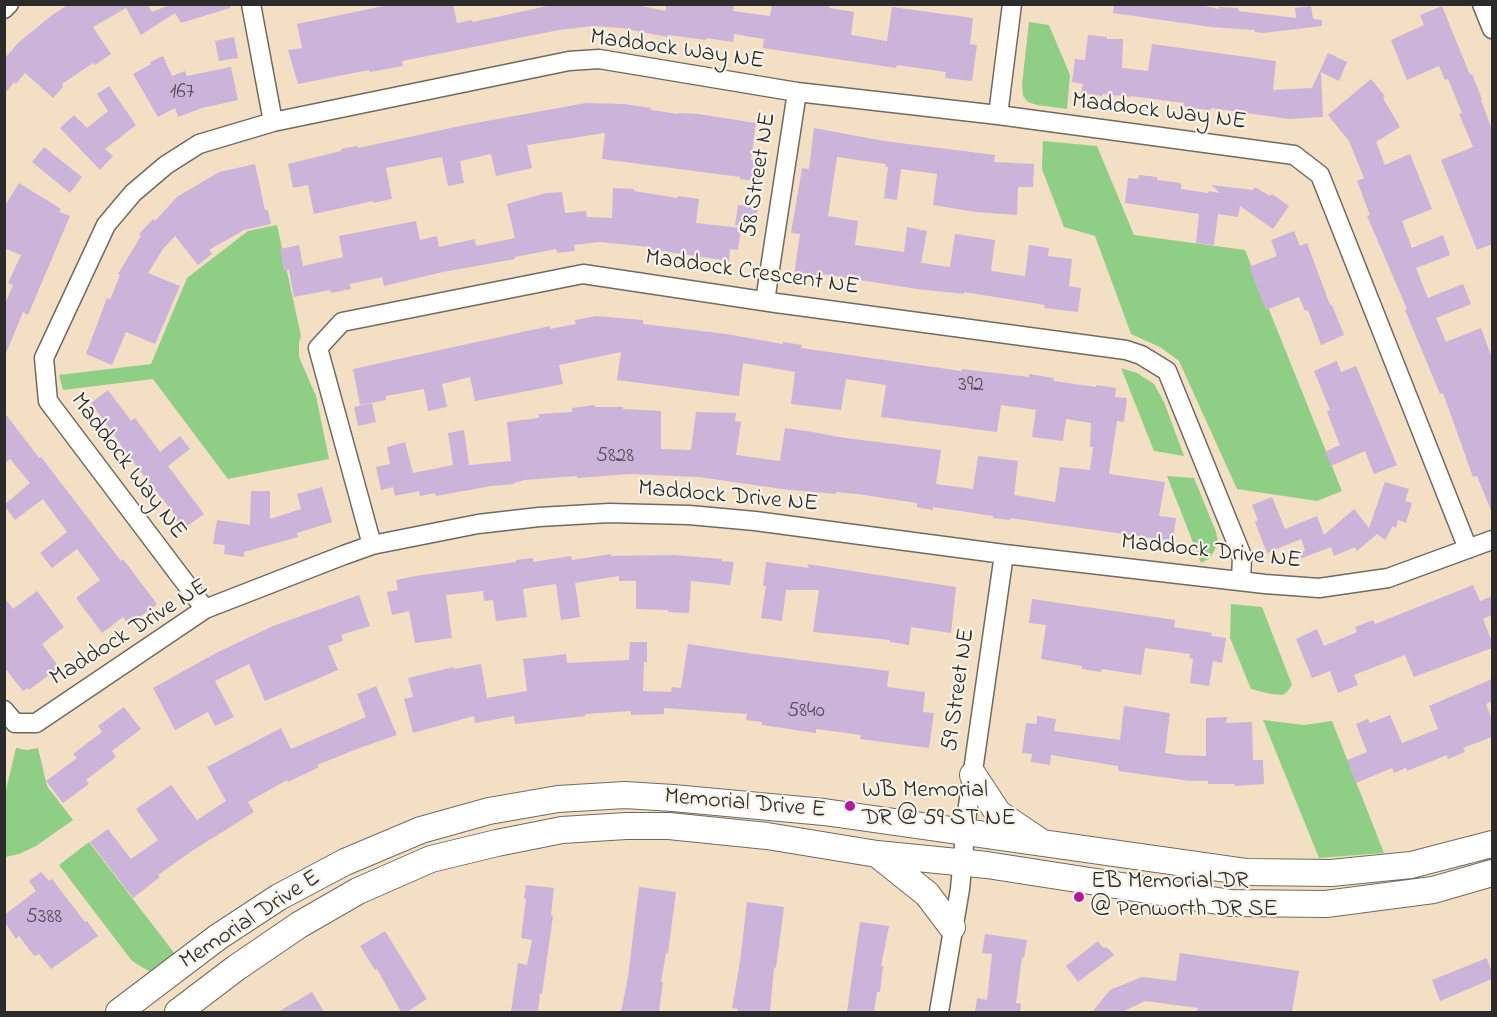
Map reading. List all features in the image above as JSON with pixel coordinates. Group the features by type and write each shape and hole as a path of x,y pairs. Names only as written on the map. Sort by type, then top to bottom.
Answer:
{"main road":[{"path":"973,775 999,813 1046,845"},
{"name":"Memorial Drive E","path":"119,1012 218,938 279,897 345,862 421,830 489,811 558,799 625,795 824,812 1247,872 1331,873 1411,865 1492,844"},
{"name":"Memorial Drive E","path":"178,1012 236,968 299,925 358,891 431,860 497,843 562,830 669,826 767,836 877,854 963,863 1231,903 1326,904 1433,890 1492,873"},
{"path":"877,854 927,894 952,927"}],"street":[{"path":"4,9 9,4"},
{"path":"252,4 273,122"},
{"path":"998,115 1012,4"},
{"path":"1482,4 1492,29"},
{"name":"Maddock Way NE","path":"205,609 48,401 44,358 106,225 133,193 166,165 199,144 273,122 579,60 599,59 797,92 998,115 1294,155 1320,175 1468,549"},
{"name":"58 Street NE","path":"765,301 797,92"},
{"name":"Maddock Crescent NE","path":"372,545 318,348 342,322 583,274 1126,350 1141,355 1167,371 1242,556 1241,581"},
{"name":"Maddock Drive NE","path":"4,710 15,723 36,723 205,609 372,545 478,524 539,517 609,513 689,515 755,521 1004,554 1319,588 1388,578 1492,540"},
{"name":"59 Street NE","path":"939,1012 963,863 965,833 1004,554"}],"green space":[{"path":"1029,22 1049,25 1070,75 1067,109 1037,105 1028,102 1023,96 1022,85"},
{"path":"1043,141 1097,146 1134,235 1245,250 1342,491 1317,501 1237,489 1179,361 1160,347 1131,334 1095,236 1064,227 1042,169"},
{"path":"277,225 301,336 299,357 316,396 329,459 228,479 153,379 63,390 59,375 151,364 187,278 248,231"},
{"path":"1121,368 1137,373 1154,384 1164,402 1184,456 1154,451"},
{"path":"1167,476 1194,478 1216,532 1218,542 1214,551 1209,559 1201,563"},
{"path":"1231,604 1262,607 1292,685 1282,695 1251,689 1230,638"},
{"path":"1263,720 1304,725 1332,721 1384,853 1319,858"},
{"path":"16,748 27,750 38,748 47,786 73,820 36,846 19,854 5,857 5,794"},
{"path":"89,842 175,954 152,973 132,961 59,865"}],"building":[{"path":"69,4 147,4 152,12 172,4 230,4 230,8 181,23 175,13 141,35 126,8 93,27 111,54 62,84 63,87 53,98 25,73 4,95 4,59 18,43"},
{"path":"393,4 453,4 457,23 472,20 473,22 557,4 632,4 666,11 666,4 734,4 733,11 770,16 772,4 829,4 829,8 854,12 851,35 887,41 892,7 973,18 970,44 977,45 972,81 945,78 946,72 897,65 896,68 763,48 764,39 734,34 733,42 668,35 667,37 622,28 593,26 559,30 402,61 403,66 370,72 369,70 298,84 288,50 302,48 297,24"},
{"path":"1114,4 1194,4 1219,9 1219,7 1238,8 1238,11 1296,18 1295,8 1311,6 1313,19 1322,20 1322,26 1263,33 1255,32 1255,30 1211,27 1113,13"},
{"path":"1442,6 1470,75 1472,74 1492,130 1492,244 1477,250 1441,160 1473,147 1459,114 1462,113 1448,79 1445,80 1439,66 1407,80 1391,40 1424,25 1420,15"},
{"path":"1088,35 1107,37 1107,39 1123,39 1122,68 1148,71 1152,44 1276,61 1273,90 1312,88 1328,53 1347,62 1339,81 1321,72 1323,117 1289,119 1211,108 1211,110 1200,109 1183,106 1184,103 1131,96 1081,93 1083,84 1072,82 1075,59 1085,60"},
{"path":"234,37 238,58 219,61 215,41"},
{"path":"163,56 172,76 185,71 187,76 231,67 238,100 202,108 178,117 175,108 158,117 133,74"},
{"path":"1371,79 1385,96 1383,98 1400,127 1376,142 1385,165 1410,154 1432,209 1402,221 1412,248 1443,235 1450,255 1416,268 1428,298 1463,284 1471,304 1436,318 1446,342 1481,328 1492,358 1492,513 1477,476 1473,477 1443,393 1440,394 1367,216 1370,215 1357,181 1364,178 1349,141 1328,115"},
{"path":"109,86 136,125 105,149 113,156 100,170 60,128 74,115 87,128 108,111 97,94"},
{"path":"586,103 624,104 678,114 698,114 756,123 751,160 762,161 759,182 740,179 740,177 602,159 605,133 527,145 532,168 496,176 491,154 460,161 464,183 448,186 442,157 386,168 392,199 314,214 308,185 293,188 288,164 341,151 341,149 357,146 358,148 465,125"},
{"path":"814,128 884,141 995,155 994,162 1034,164 1033,187 1018,187 1017,215 976,212 933,205 937,174 901,169 897,200 884,198 888,167 885,167 886,164 837,157 828,216 858,221 855,245 904,252 907,227 927,231 921,263 950,267 955,234 995,240 991,271 1025,276 1029,245 1049,248 1048,256 1072,259 1069,286 1081,288 1078,312 1044,308 1045,305 964,292 964,294 917,289 821,274 820,278 794,275 800,234 791,233 802,168 809,169"},
{"path":"44,147 82,177 70,193 32,162"},
{"path":"255,164 265,210 268,210 271,224 244,230 209,250 212,254 198,265 175,236 163,249 148,273 180,286 155,344 126,332 112,365 86,354 107,298 110,300 120,275 118,274 141,236 139,234 153,219 155,221 177,197 219,172"},
{"path":"1139,175 1181,183 1181,189 1208,193 1209,191 1220,193 1211,185 1253,190 1255,187 1270,196 1272,194 1289,206 1273,229 1240,206 1238,217 1218,214 1214,245 1196,243 1199,214 1125,203 1128,178 1138,179"},
{"path":"19,183 61,209 59,212 70,216 28,315 23,312 5,356 4,306 13,285 8,283 21,255 4,248 4,207"},
{"path":"613,188 699,199 696,223 741,228 738,250 730,249 729,261 649,249 649,247 599,242 574,245 575,251 557,253 556,249 384,286 382,277 350,284 351,289 331,293 330,290 294,297 289,270 284,271 280,249 299,245 303,266 343,257 339,236 416,221 420,240 437,236 439,247 475,239 476,246 515,238 507,204 546,193 562,192 565,213 586,211 587,217 612,218"},
{"path":"738,205 758,208 754,228 735,225"},
{"path":"1294,231 1300,246 1307,243 1344,335 1321,345 1308,310 1305,311 1299,297 1266,310 1249,267 1277,256 1271,240"},
{"path":"596,316 643,320 643,324 726,334 783,344 783,342 802,345 801,348 961,371 962,369 1029,377 1029,374 1054,378 1053,381 1116,388 1115,397 1127,398 1124,422 1117,421 1109,474 1165,482 1159,516 1176,518 1173,541 1010,518 1010,520 993,518 993,516 933,507 933,510 917,507 917,503 857,494 782,489 699,477 630,474 577,478 577,476 524,480 514,484 436,496 435,493 420,496 419,491 395,496 393,487 381,490 376,467 390,464 387,447 405,442 413,473 453,465 448,433 464,430 469,465 511,461 507,422 539,418 539,414 572,412 572,408 595,405 595,407 661,411 661,449 691,450 696,412 736,413 735,421 741,422 736,455 780,461 785,428 941,450 936,484 973,489 978,456 1018,461 1014,495 1055,502 1060,467 1090,470 1093,447 1090,447 1091,423 1066,419 1063,441 1032,437 1036,410 1001,405 997,432 881,417 886,385 846,379 841,410 791,404 795,372 743,363 739,396 617,380 621,352 559,365 563,384 475,401 470,377 442,384 447,407 428,411 424,389 386,396 386,400 360,405 353,369 550,326 550,329 576,324 575,320"},
{"path":"1337,361 1341,372 1356,366 1397,465 1374,474 1365,451 1331,466 1325,452 1340,445 1327,412 1330,410 1314,371"},
{"path":"108,390 131,421 135,418 160,452 180,436 190,449 168,466 204,514 183,529 91,403"},
{"path":"372,403 376,422 358,426 354,407"},
{"path":"4,412 157,604 129,625 123,617 102,633 76,598 100,580 77,549 52,568 40,553 67,532 43,499 15,520 4,505 30,483 10,459 4,464"},
{"path":"1385,482 1409,489 1405,501 1412,503 1406,523 1398,520 1396,528 1393,526 1385,540 1377,534 1357,551 1355,547 1334,556 1331,547 1297,560 1296,558 1305,550 1301,539 1267,553 1255,522 1258,520 1252,505 1272,497 1285,529 1317,516 1324,535 1354,509 1369,528"},
{"path":"322,487 332,522 297,533 298,537 244,552 244,557 224,554 225,545 213,544 217,520 250,525 251,491 270,491 270,519 301,509 297,494"},
{"path":"611,554 611,556 674,555 734,562 730,585 691,581 689,613 636,609 636,581 619,581 619,576 575,583 580,617 561,620 556,584 523,589 527,617 496,621 493,600 484,601 483,591 446,595 452,638 415,643 409,611 392,615 387,592 398,590 396,580 516,562 516,560 533,558 533,562 571,556 572,560"},
{"path":"766,562 809,568 807,564 956,587 951,633 911,627 909,645 890,642 890,640 813,632 819,590 786,590 782,621 761,618 766,586 763,586"},
{"path":"1473,585 1480,601 1492,596 1492,615 1483,619 1492,648 1414,677 1405,655 1354,675 1358,685 1338,693 1330,671 1312,678 1296,639 1317,629 1324,646 1357,632 1355,627 1373,620 1375,624"},
{"path":"37,591 64,627 42,644 59,667 29,690 28,688 23,691 4,667 4,597 13,609"},
{"path":"359,595 370,626 341,635 343,641 328,646 338,670 265,701 249,664 215,681 234,717 215,726 208,712 175,730 153,688 216,653 273,626"},
{"path":"1032,599 1175,620 1174,627 1212,633 1211,636 1226,638 1222,663 1213,661 1209,686 1190,683 1193,659 1189,658 1190,654 1145,648 1141,675 1102,669 1101,672 1082,669 1082,666 1041,659 1046,625 1029,623"},
{"path":"630,642 647,642 643,691 671,692 672,687 681,688 688,644 889,671 887,687 925,692 923,712 934,713 929,748 860,739 861,735 816,729 816,733 762,725 762,722 746,720 747,714 664,708 664,714 631,715 631,711 585,714 585,716 515,724 514,716 475,723 474,716 413,733 404,699 413,697 408,678 454,667 454,669 481,664 487,698 527,691 523,659 566,654 567,663 629,660"},
{"path":"1492,679 1492,701 1486,704 1492,720 1492,737 1463,748 1465,752 1448,759 1447,755 1407,771 1406,768 1394,773 1392,768 1356,783 1347,760 1367,752 1356,724 1368,719 1370,723 1390,715 1402,743 1438,729 1429,706"},
{"path":"376,686 397,735 317,765 319,767 288,782 287,780 248,802 254,812 158,875 160,877 133,898 90,842 108,829 131,859 158,840 136,809 171,785 197,820 226,801 207,767 281,728 291,749 366,717 357,694"},
{"path":"1124,706 1170,713 1165,753 1178,755 1206,756 1206,718 1227,717 1226,723 1252,722 1253,760 1263,760 1264,784 1235,786 1235,784 1208,784 1208,781 1190,781 1118,771 1118,766 1051,755 1050,765 1031,762 1032,754 1022,753 1026,723 1037,724 1037,716 1056,719 1054,731 1120,740"},
{"path":"124,707 141,729 112,751 116,757 86,780 89,784 63,803 46,781 77,758 73,754 102,732 98,726"},
{"path":"41,872 49,881 52,879 98,936 51,969 39,954 34,956 19,936 16,939 4,921 4,915 36,891 29,881"},
{"path":"526,885 554,888 551,915 553,916 538,1012 511,1012 518,963 527,965 532,940 521,938"},
{"path":"639,887 676,892 668,953 666,953 661,982 663,982 659,1012 621,1012 628,977"},
{"path":"747,902 784,907 776,968 774,967 770,1012 737,1012 738,1009 732,1008"},
{"path":"860,922 889,926 881,966 883,966 880,992 877,992 874,1012 847,1012"},
{"path":"385,931 427,999 407,1012 401,1012 377,969 375,970 360,946"},
{"path":"985,934 1027,940 1024,958 1022,957 1016,1003 1021,1004 1020,1012 975,1012 977,998 987,1000 992,954 982,953"},
{"path":"1098,941 1102,947 1108,948 1114,955 1078,982 1066,966"},
{"path":"1180,953 1299,971 1292,1012 1197,1012 1198,1008 1145,1001 1122,1012 1092,1012 1110,990 1142,977 1176,981"},
{"path":"1487,958 1492,979 1440,1001 1432,980"},
{"path":"312,992 324,1012 278,1012"}],"place":[{"name":"WB Memorial DR @ 59 ST NE","path":"850,806"},
{"name":"EB Memorial DR @ Penworth DR SE","path":"1079,897"}]}
